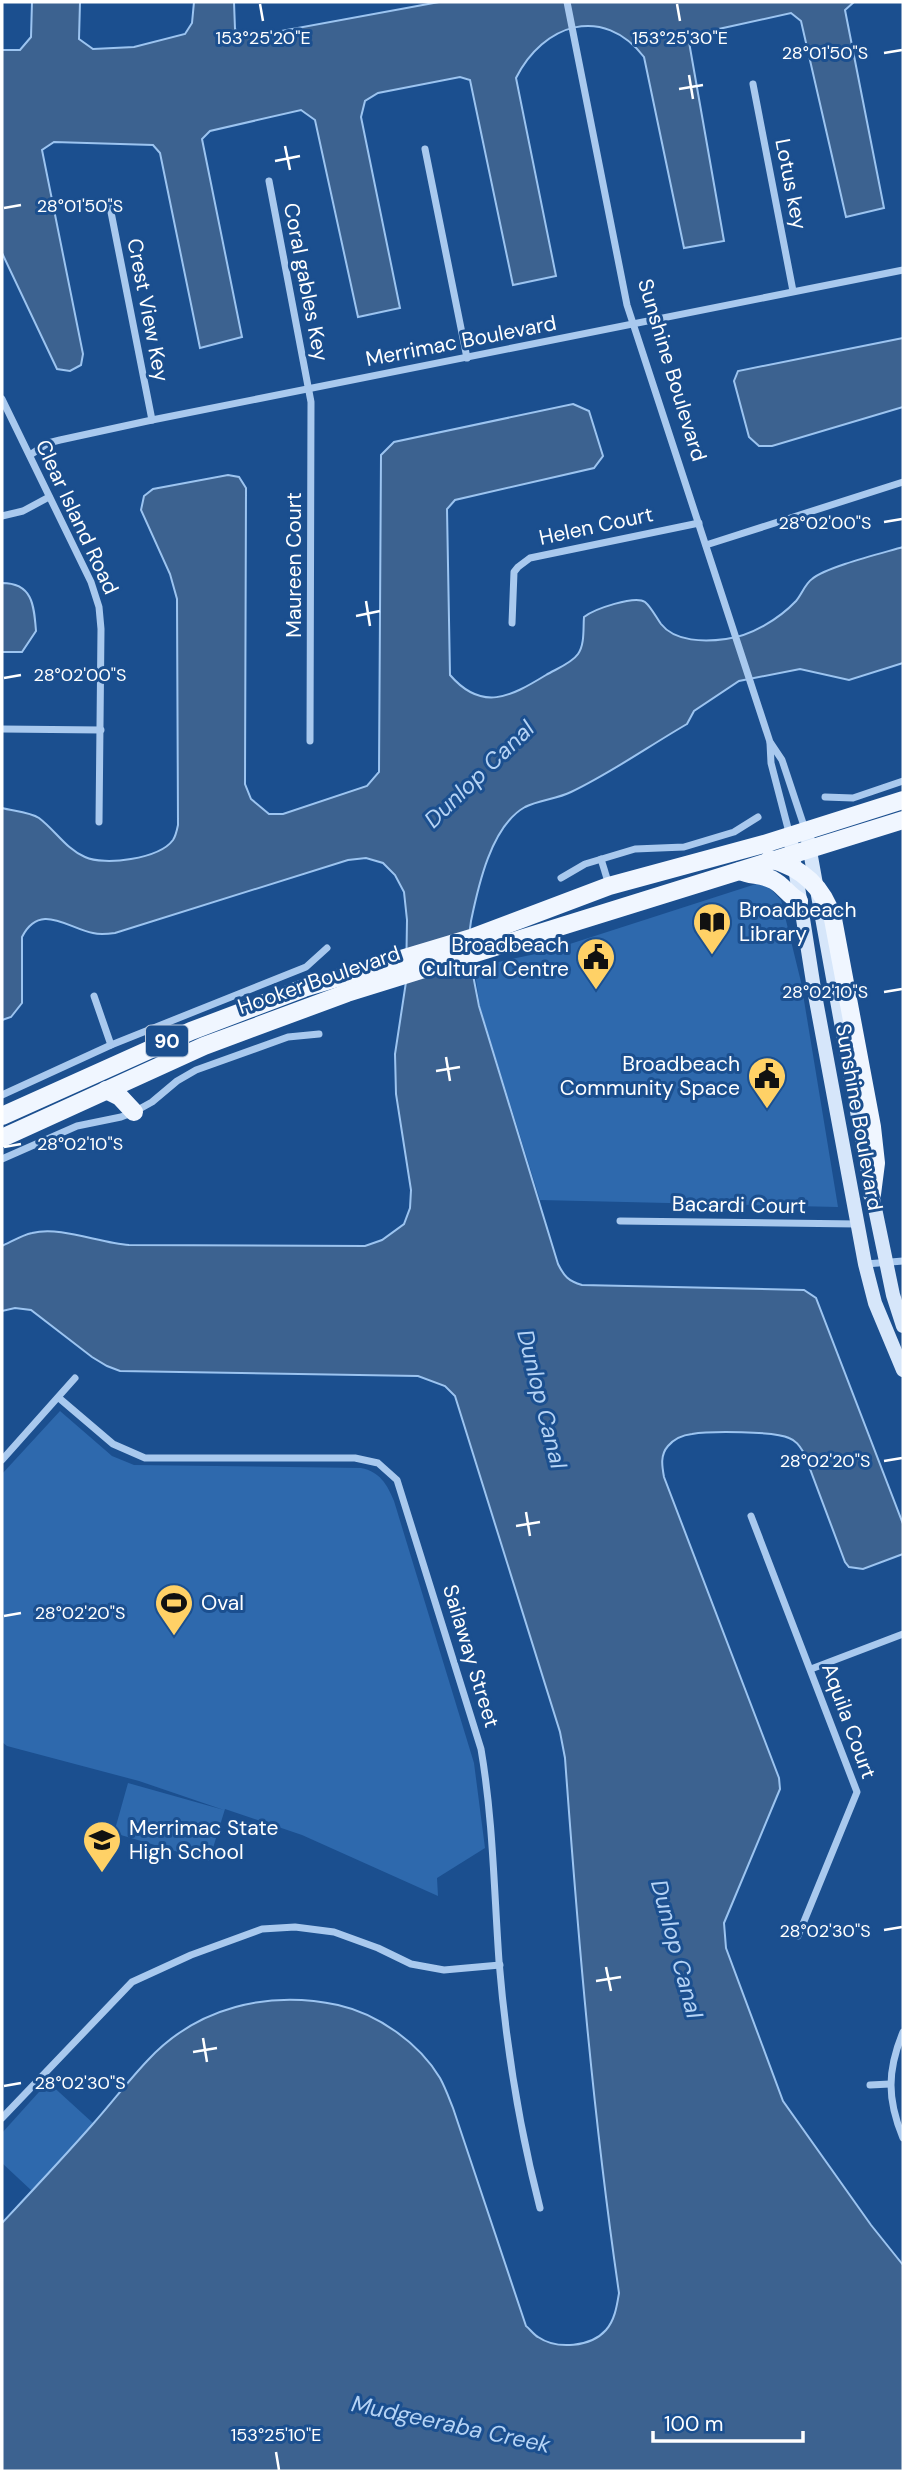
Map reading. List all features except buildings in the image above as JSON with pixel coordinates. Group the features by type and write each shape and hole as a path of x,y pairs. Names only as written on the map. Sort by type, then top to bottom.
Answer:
{"main road":[{"name":"Hooker Boulevard","path":"2,1138 133,1078 398,968 740,871 799,843 903,800"},
{"name":"Hooker Boulevard","path":"476,944 559,905 609,886 903,820"},
{"name":"Sunshine Boulevard","path":"799,843 799,901 857,1224 875,1303 903,1370"},
{"name":"Sunshine Boulevard","path":"799,843 893,1295 903,1326"},
{"path":"559,905 588,904 743,859 760,858 789,865 814,883 825,897 833,919 861,1066 876,1163 873,1194"},
{"path":"740,871 772,879 789,896 799,901"},
{"name":"Hooker Boulevard","path":"2,1116 147,1049 230,1015 304,988 398,968"},
{"path":"133,1078 134,1112"},
{"path":"106,1090 123,1100 134,1112"}],"street":[{"name":"Sunshine Boulevard","path":"567,2 632,324 735,631 770,742 771,763 799,843"},
{"name":"Lotus key","path":"754,83 793,291"},
{"path":"425,149 467,358"},
{"name":"Coral gables Key","path":"269,181 309,390"},
{"name":"Crest View Key","path":"110,207 152,420"},
{"name":"Merrimac Boulevard","path":"30,455 48,443 152,420 903,270"},
{"name":"Maureen Court","path":"309,390 312,417 310,741"},
{"name":"Clear Island Road","path":"2,399 91,582 99,607 99,822"},
{"path":"706,545 903,482"},
{"path":"2,516 23,511 50,497"},
{"name":"Helen Court","path":"512,623 514,572 530,558 699,523"},
{"path":"2,729 101,730"},
{"name":"Sunshine Boulevard","path":"770,742 782,760 799,843"},
{"path":"825,797 853,798 903,781"},
{"path":"561,878 585,864 635,849 692,845 734,832 758,817"},
{"path":"601,859 609,886"},
{"name":"Hooker Boulevard","path":"2,1095 111,1045 306,967 327,948"},
{"path":"94,996 111,1045"},
{"name":"Hooker Boulevard","path":"2,1159 77,1126 134,1112 196,1070 288,1037 319,1034"},
{"name":"Bacardi Court","path":"620,1221 857,1224"},
{"path":"865,1264 903,1261"},
{"path":"2,1460 75,1378"},
{"name":"Sailaway Street","path":"59,1398 113,1444 145,1458 355,1458 378,1463 397,1480 481,1749 487,1785 500,1965 523,2141 540,2208"},
{"name":"Aquila Court","path":"751,1517 857,1792 798,1936"},
{"path":"811,1669 903,1634"},
{"path":"2,2118 132,1982 191,1955 262,1929 295,1927 334,1933 378,1948 411,1964 444,1970 500,1965"},
{"path":"903,2032 890,2084 892,2107 903,2138"},
{"path":"870,2085 890,2084"}],"shaded area":[{"path":"759,883 767,885 781,900 801,982 838,1207 540,1200 480,1007 474,967 545,952"},
{"path":"60,1411 112,1456 134,1465 361,1468 373,1472 382,1480 394,1501 474,1763 485,1848 437,1878 438,1896 302,1835 225,1809 209,1861 114,1833 128,1783 224,1810 139,1781 7,1746 2,1742 2,1474"},
{"path":"48,2082 94,2124 32,2191 2,2163 2,2133"}],"water":[{"path":"32,2 80,2 79,39 93,49 134,47 185,34 192,23 194,2 234,2 235,29 249,37 439,2 854,2 845,10 884,208 846,217 801,21 791,13 696,34 689,42 724,241 684,248 644,57 628,40 610,30 593,26 575,27 542,44 516,78 556,276 513,285 470,80 460,77 378,93 365,101 361,117 400,308 358,317 315,120 301,110 210,131 202,139 242,337 200,348 160,153 153,145 54,142 42,150 83,354 81,365 70,371 57,369 2,253 2,50 20,50 31,37"},
{"path":"903,338 903,407 772,446 759,446 749,437 734,381 738,371"},
{"path":"573,404 589,411 603,456 594,468 455,500 447,509 450,675 473,694 496,697 508,694 568,663 580,650 584,617 605,607 640,600 647,604 667,630 674,634 700,640 735,637 764,626 781,614 819,574 903,547 903,663 849,680 800,669 739,681 694,711 687,724 615,768 566,794 525,807 503,828 488,858 474,907 469,942 479,1006 558,1264 565,1275 582,1285 804,1290 816,1298 903,1524 903,1554 863,1569 849,1567 804,1453 792,1439 757,1433 700,1433 676,1439 664,1453 664,1477 779,1778 780,1789 724,1923 726,1948 783,2101 871,2225 903,2265 903,2471 2,2471 2,2223 167,2042 211,2015 236,2007 286,2000 338,2005 368,2015 409,2042 431,2065 447,2093 526,2326 546,2341 574,2345 600,2336 612,2322 615,2312 619,2293 587,2026 565,1758 560,1732 455,1396 445,1386 418,1376 120,1371 92,1357 31,1310 15,1308 2,1311 2,1246 32,1233 68,1233 129,1245 365,1246 382,1240 404,1224 410,1208 411,1190 396,1094 395,1054 406,982 407,920 404,892 395,875 383,863 366,858 348,860 115,933 96,934 54,920 37,921 22,937 22,1003 11,1017 2,1020 2,808 39,818 72,849 94,860 118,861 156,852 173,840 177,831 177,599 170,574 141,510 144,496 153,489 228,475 239,477 246,488 245,784 251,799 269,814 283,814 367,786 379,772 381,455 394,442"},
{"path":"2,583 20,587 33,605 36,631 22,652 2,652"}],"place":[{"name":"Broadbeach Library","path":"712,956"},
{"name":"Broadbeach Cultural Centre","path":"596,991"},
{"name":"Broadbeach Community Space","path":"767,1110"},
{"name":"Oval","path":"174,1637"},
{"name":"Merrimac State High School","path":"102,1874"}],"water label":[{"name":"Dunlop Canal","path":"479,774"},
{"name":"Dunlop Canal","path":"542,1399"},
{"name":"Dunlop Canal","path":"677,1949"},
{"name":"Mudgeeraba Creek","path":"451,2424"}]}
